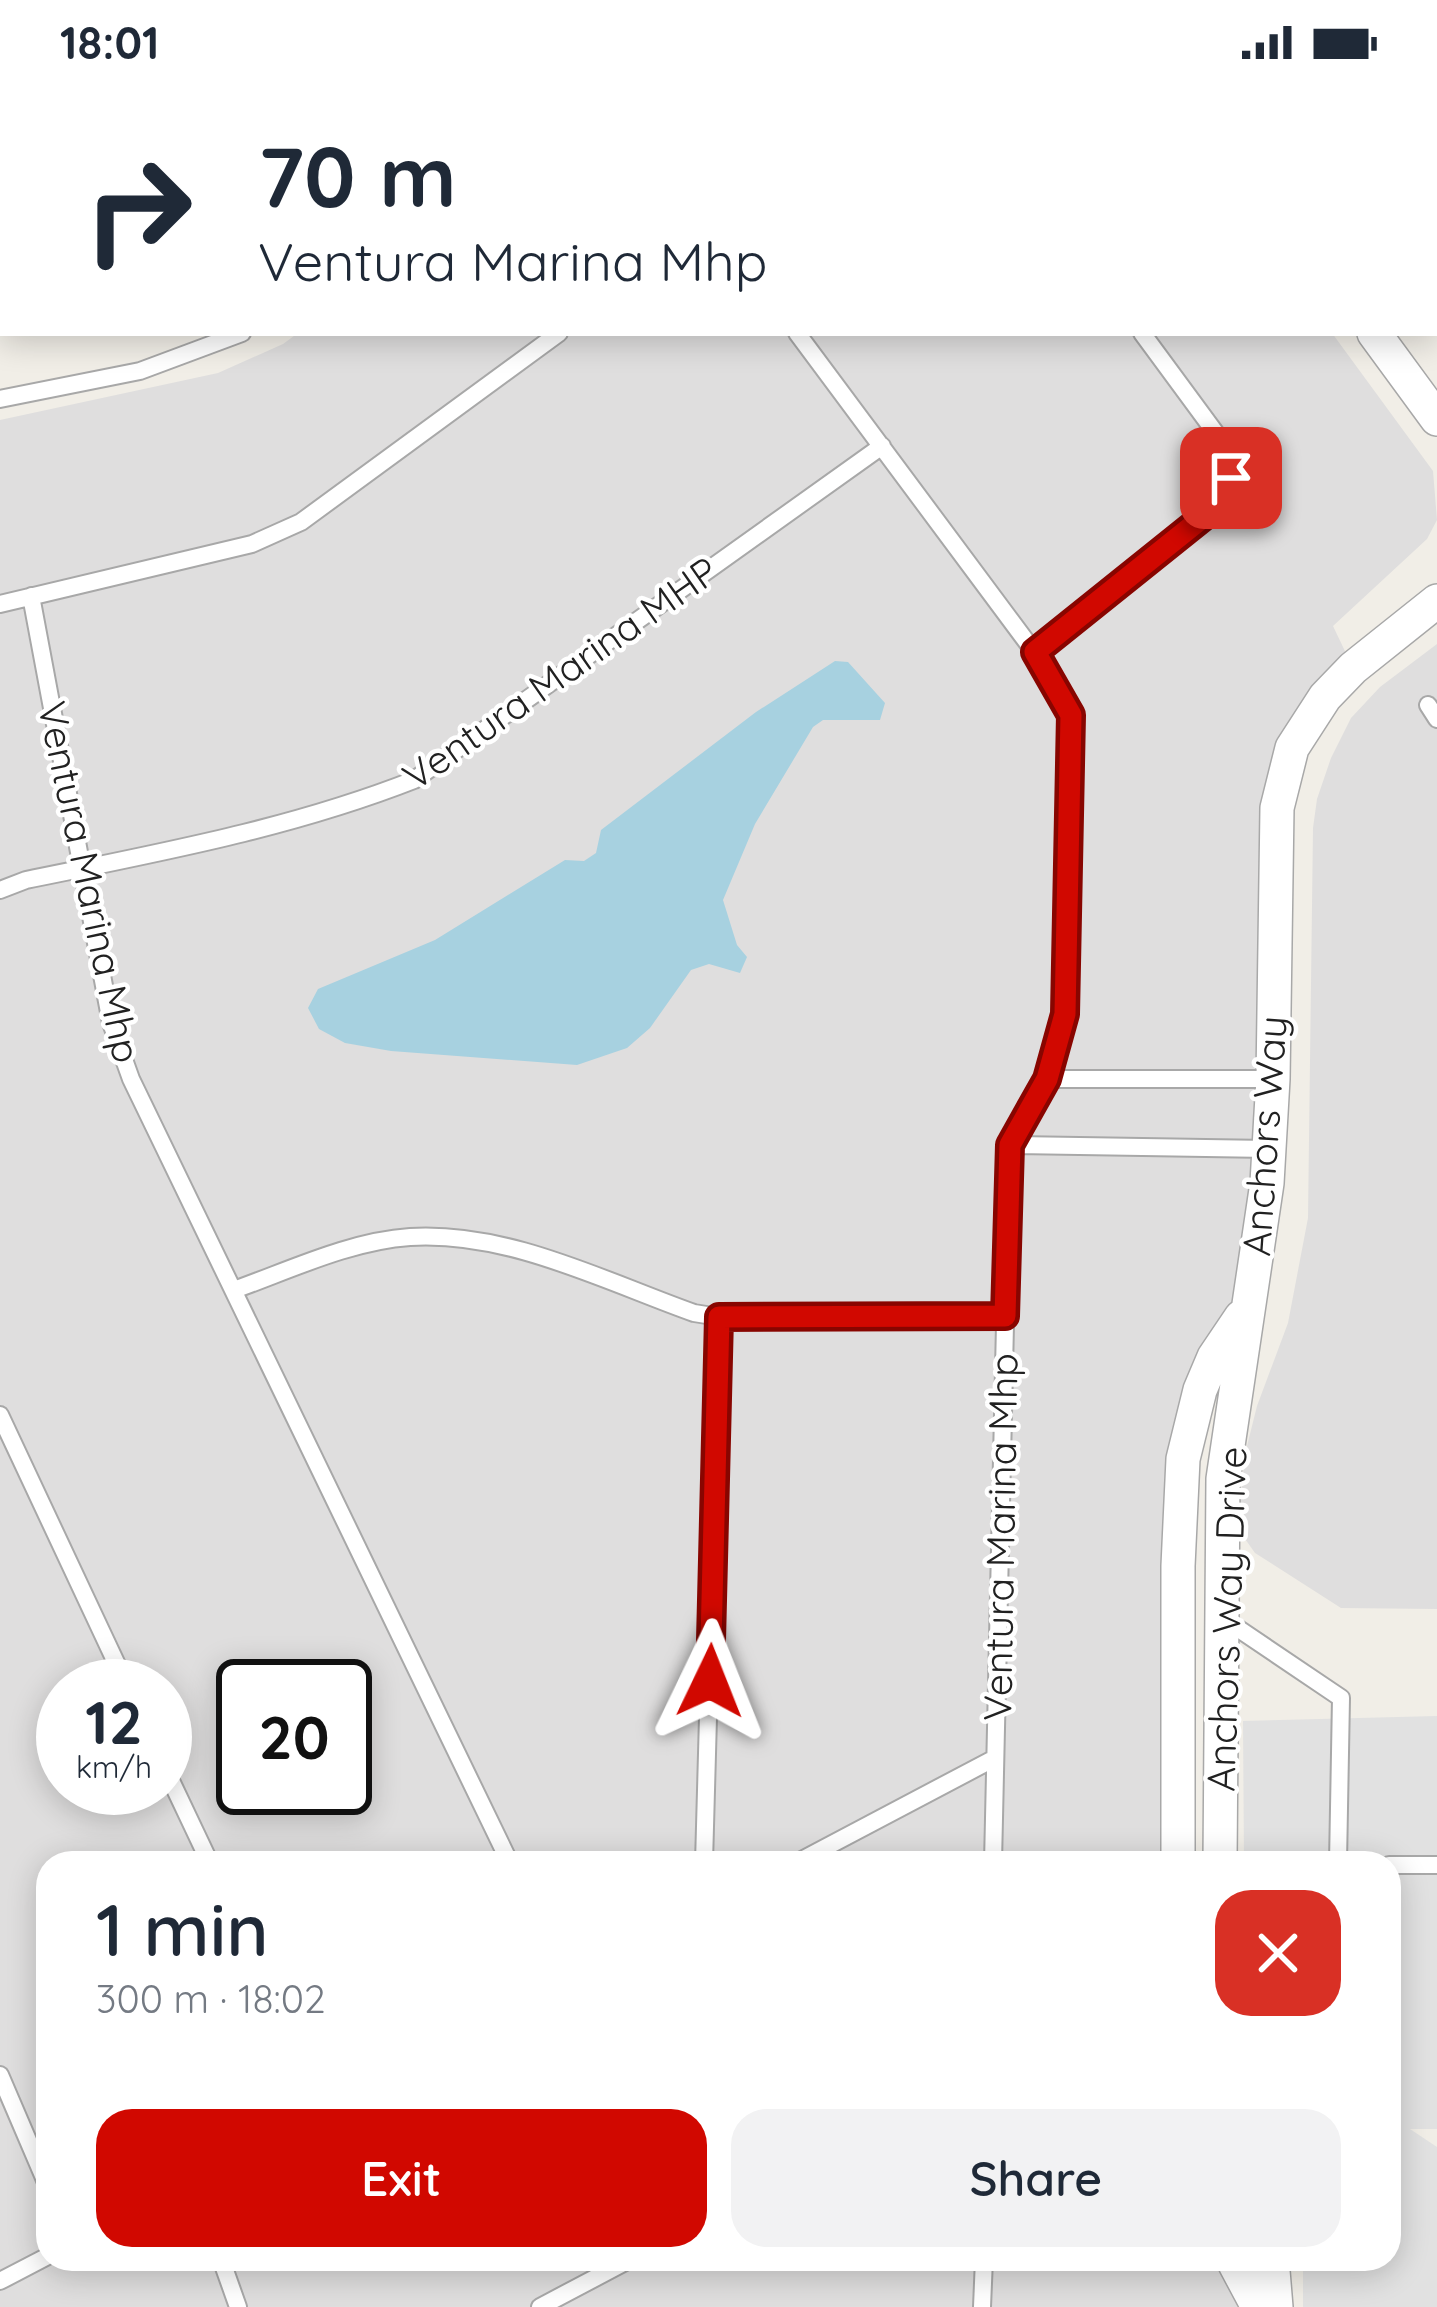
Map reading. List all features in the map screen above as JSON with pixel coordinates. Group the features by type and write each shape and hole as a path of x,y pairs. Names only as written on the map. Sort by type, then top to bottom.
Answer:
{"street":[{"path":"1376,336 1437,419"},
{"name":"Anchors Way","path":"1178,1851 1180,1492 1189,1428 1214,1357 1249,1305 1262,1233 1273,1079 1277,808 1292,748 1315,710 1353,668 1437,601"},
{"name":"Anchors Way Drive","path":"1220,1851 1223,1479 1249,1305"},
{"path":"1214,1357 1220,1390 1203,1469 1202,1606 1224,1619"},
{"path":"1235,2271 1237,2307"},
{"path":"1239,2271 1258,2307"},
{"path":"1273,2271 1276,2307"}],"lane":[{"path":"0,399 140,371 234,336"},
{"path":"0,604 252,544 301,522 555,336"},
{"name":"Ventura Marina Mhp","path":"799,336 1035,652 1071,715 1065,1014 1047,1079 1010,1145 993,1851"},
{"path":"1035,652 1217,506 1231,478 1223,443 1144,336"},
{"name":"Ventura Marina MHP","path":"0,890 26,880 223,838 368,799 414,780 882,446"},
{"name":"Ventura Marina Mhp","path":"32,596 111,1023 130,1078 504,1851"},
{"path":"1047,1079 1273,1079"},
{"path":"1010,1145 1270,1149"},
{"name":"Ventura Marina Mhp","path":"234,1290 339,1252 408,1237 477,1239 694,1313 719,1317 1005,1316"},
{"path":"704,1851 719,1317"},
{"path":"0,1415 114,1659"},
{"path":"1224,1619 1341,1698 1338,1851"},
{"name":"Ventura Marina Mhp","path":"819,1851 995,1758"},
{"path":"187,1815 204,1851"},
{"path":"1401,1865 1437,1865"},
{"path":"0,2076 36,2159"},
{"path":"0,2281 36,2262"},
{"path":"225,2271 238,2307"},
{"path":"540,2307 608,2271"},
{"path":"982,2307 984,2271"}],"shaded area":[{"path":"294,336 1334,336 1433,471 1437,520 1427,539 1333,626 1353,668 1292,749 1262,1233 1200,1390 1179,1851 36,1851 36,2271 1234,2271 1237,2307 0,2307 0,420 218,373"},
{"path":"1437,644 1437,1609 1341,1608 1255,1553 1243,1536 1239,1512 1245,1454 1288,1323 1308,1218 1317,799 1351,718 1380,687"},
{"path":"1437,1716 1437,2129 1410,2129 1437,2147 1437,2307 1303,2307 1303,2271 1401,2271 1401,1851 1244,1851 1243,1721"}],"water":[{"path":"835,661 848,662 885,703 880,720 823,720 813,727 755,824 723,900 737,945 747,957 740,973 709,964 691,970 650,1028 627,1048 577,1065 391,1051 345,1043 319,1029 308,1008 318,989 435,940 565,860 584,861 596,853 601,830 756,712"}],"route":[{"path":"710,1681 719,1317 1005,1316 1010,1145 1047,1079 1065,1014 1071,715 1035,652 1217,506 1231,478"}]}
